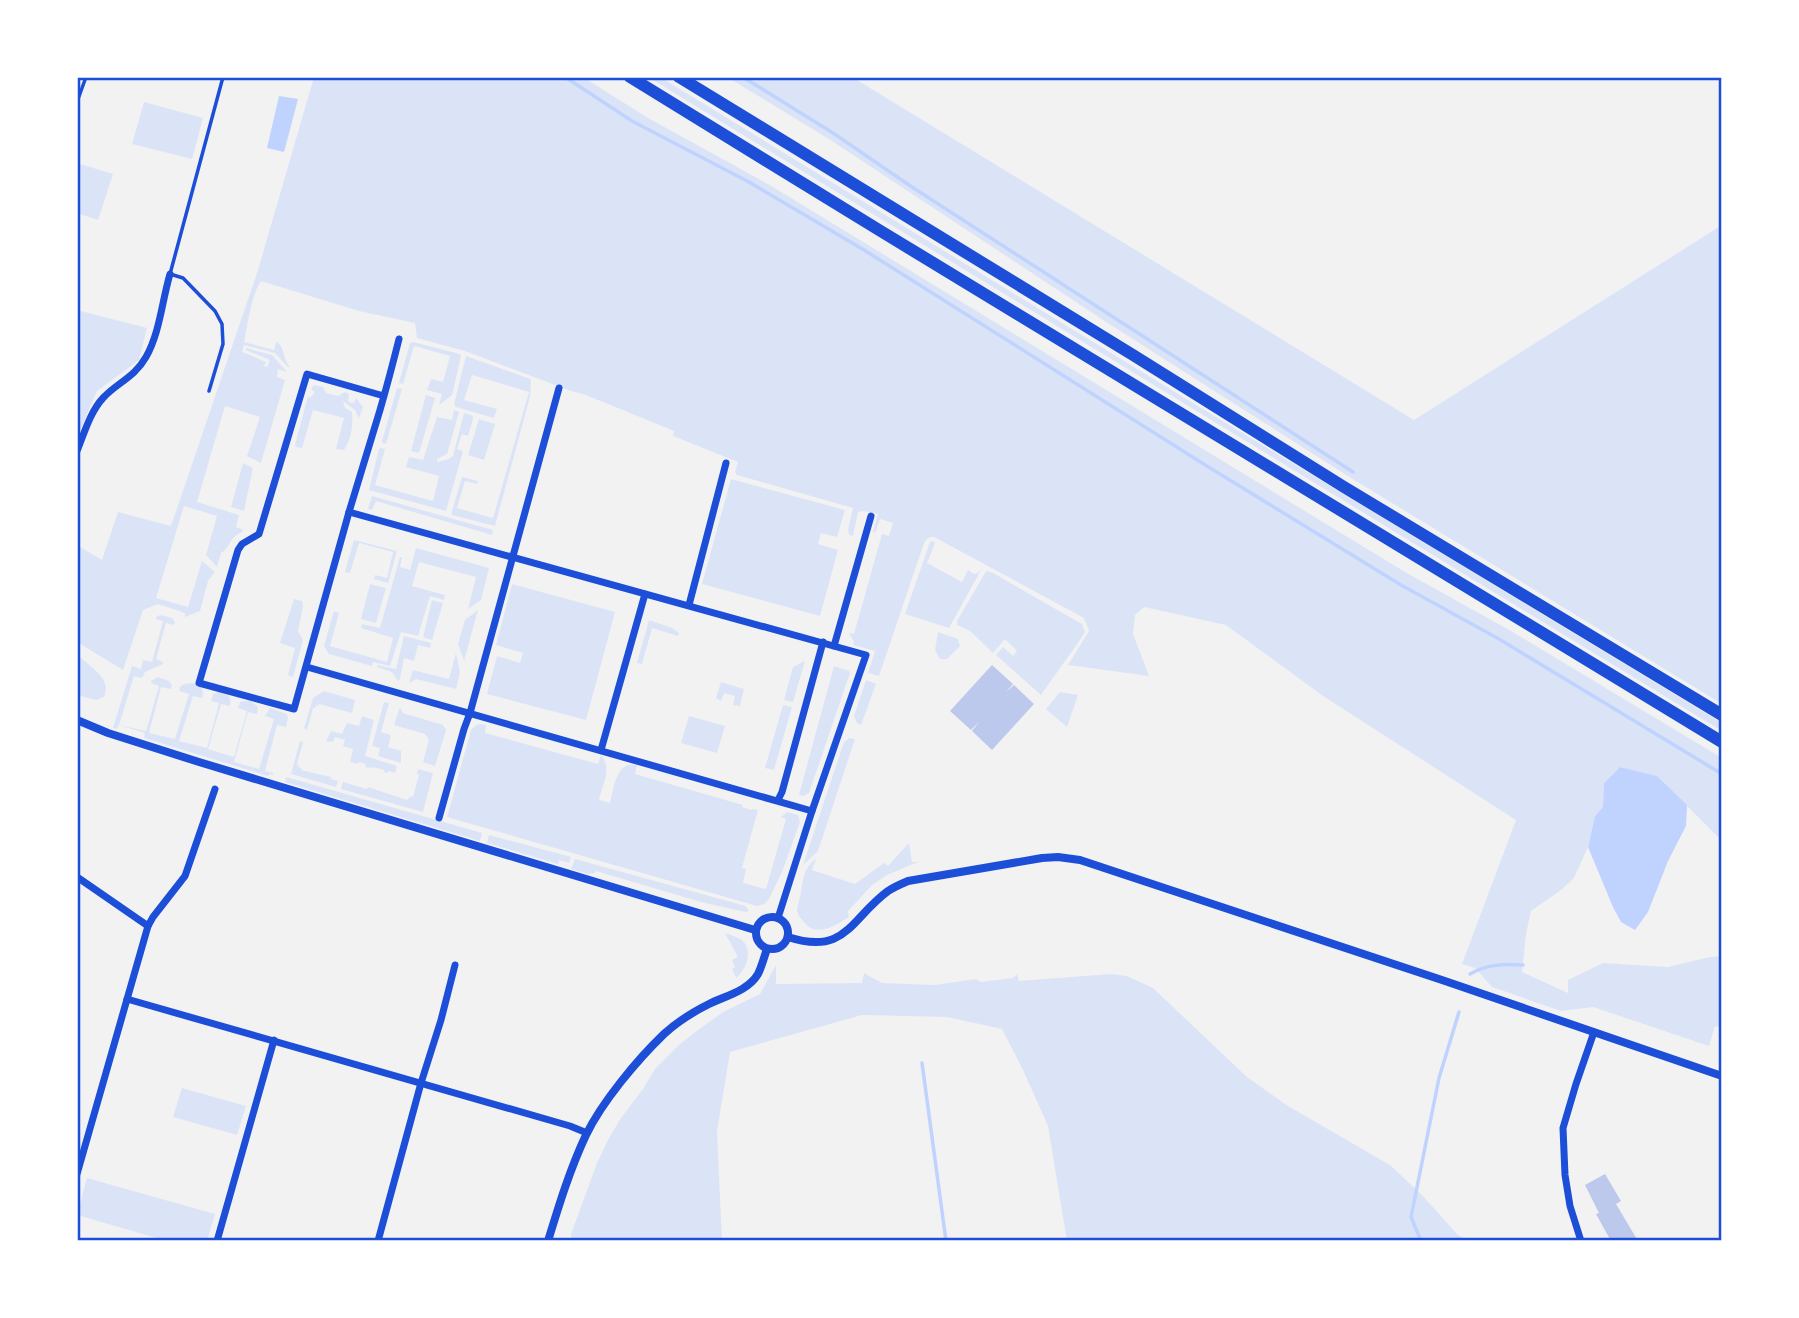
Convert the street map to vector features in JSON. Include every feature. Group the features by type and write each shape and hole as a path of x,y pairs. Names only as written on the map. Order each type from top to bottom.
{"highway":[{"path":"631,77 1722,742"},
{"path":"679,77 1344,487 1722,715"}],"street":[{"path":"77,451 100,401 135,373 147,355 156,333 170,274"},
{"path":"384,396 307,374 259,534 242,544 238,550 199,683 294,709 384,396 399,339"},
{"path":"439,818 559,388"},
{"path":"689,605 726,463"},
{"path":"349,512 866,655 778,918"},
{"path":"834,646 871,516"},
{"path":"601,750 645,594"},
{"path":"778,800 823,642"},
{"path":"307,667 812,811"},
{"path":"77,720 108,733 199,762 755,930"},
{"path":"77,1174 148,926 190,866 215,789"},
{"path":"788,937 806,942 823,942 841,936 877,900 908,881 1026,860 1058,857 1080,860 1722,1076"},
{"path":"77,877 148,926"},
{"path":"764,918 778,918 786,926 788,937 780,947 767,948 758,942 755,930 764,918"},
{"path":"548,1241 564,1190 587,1133 612,1094 637,1063 682,1020 751,982 757,975 767,948"},
{"path":"378,1241 455,965"},
{"path":"127,999 587,1133"},
{"path":"1581,1241 1570,1206 1565,1175 1563,1128 1594,1032"},
{"path":"217,1241 274,1040"}],"lane":[{"path":"77,102 86,77"},
{"path":"209,391 223,344 222,324 215,311 183,278 170,274 223,77"}],"shaded area":[{"path":"314,77 583,77 648,118 768,184 1405,572 1511,631 1722,758 1722,841 1657,776 1620,767 1604,783 1603,807 1595,816 1588,847 1574,878 1531,911 1522,972 1568,993 1568,980 1603,963 1668,967 1722,956 1722,1028 1715,1026 1709,1046 1593,1007 1561,1011 1492,987 1475,968 1462,964 1516,820 1323,696 1226,625 1144,607 1135,615 1133,634 1149,676 1068,665 1089,631 1084,618 931,537 923,546 879,676 868,673 875,651 853,645 850,633 854,634 882,534 889,536 893,523 880,519 875,533 873,532 878,514 858,512 853,536 849,535 853,508 737,475 735,472 738,462 673,436 674,431 586,395 465,351 417,338 415,323 359,311 261,281 252,302 244,342 274,350 276,342 281,346 290,367 275,353 244,345 242,352 266,362 264,366 267,367 270,360 246,348 272,355 287,372 278,369 277,377 285,380 261,463 247,456 260,417 225,406 197,502 239,515 236,527 243,530 242,532 234,537 221,553 217,567 206,555 217,516 184,506 156,598 188,607 202,561 215,572 208,581 200,611 185,617 182,612 158,604 143,610 123,670 77,642 77,545 102,560 118,512 171,526 258,270"},
{"path":"648,77 660,77 1722,723 1722,731"},
{"path":"727,77 852,77 1414,420 1722,225 1722,704 1351,478 1106,322 832,141"},
{"path":"144,102 203,118 192,159 132,144"},
{"path":"77,163 113,174 98,220 77,213"},
{"path":"77,310 147,328 139,360 97,391 77,437"},
{"path":"410,343 461,356 452,395 439,405 442,394 427,390 431,379 443,382 450,356 414,346 403,384 399,383"},
{"path":"466,356 531,381 530,397 495,526 452,515 452,511 462,477 478,481 477,484 465,481 457,508 493,518 529,392 472,375 464,400 497,409 494,418 456,407 454,404"},
{"path":"314,385 323,387 326,393 338,396 345,392 349,394 348,402 354,403 356,398 363,407 359,418 355,410 343,401 345,408 352,412 352,427 344,450 336,449 344,418 313,410 302,448 295,445 308,396 310,398 315,392 311,389"},
{"path":"397,388 402,389 386,444 382,441"},
{"path":"426,395 435,398 419,453 411,451"},
{"path":"454,410 459,412 447,454 437,459 437,462 453,456 464,413 473,416 473,419 468,436 462,434 457,449 463,451 446,511 369,490 381,448 385,449 375,485 433,501 439,476 406,467 409,457 423,460 437,417 452,420"},
{"path":"479,419 495,424 484,460 468,455"},
{"path":"243,463 253,468 244,511 231,507"},
{"path":"731,479 845,510 837,537 821,533 818,544 838,550 820,616 702,584"},
{"path":"372,496 493,530 492,535 376,501 372,510 368,509"},
{"path":"354,540 397,551 388,583 374,579 375,575 387,578 393,552 359,543 350,573 345,572"},
{"path":"932,541 935,543 927,563 962,582 968,570 974,574 982,568 949,628 905,614"},
{"path":"416,548 489,568 481,600 468,609 476,577 419,562 412,586 445,595 444,600 430,596 418,636 401,632 390,666 373,662 372,666 329,654 324,646 334,611 339,613 330,646 387,662 393,638 361,628 362,624 380,628 400,557 400,567 410,570"},
{"path":"987,571 1082,624 1085,632 1041,695 996,655 1003,647 1013,656 1017,651 1005,639 993,653 970,631 957,625"},
{"path":"370,584 386,588 376,623 361,619"},
{"path":"512,584 615,612 586,720 487,694 497,656 520,663 523,653 496,645"},
{"path":"294,599 302,601 298,631 303,640 293,677 288,675 295,648 280,643"},
{"path":"432,600 443,603 432,640 423,637"},
{"path":"478,610 464,661 458,644 465,620"},
{"path":"160,615 172,618 174,625 166,623 156,659 163,664 145,672 142,678 134,676 117,729 113,728 132,666 141,669 143,660 152,662 163,621 156,617"},
{"path":"649,620 679,633 678,636 652,628 642,664 637,663"},
{"path":"938,632 958,639 960,646 947,659 940,659 935,650"},
{"path":"404,636 431,643 430,648 418,645 414,661 404,658 398,681 392,672 377,665 396,669"},
{"path":"456,653 460,672 456,689 416,679 409,683 413,670 449,679"},
{"path":"77,654 103,678 106,690 104,697 96,700 77,695"},
{"path":"805,661 793,702 784,700 793,667"},
{"path":"834,666 850,673 809,793 799,795"},
{"path":"158,677 172,685 171,689 161,687 149,733 175,739 189,694 179,691 180,687 198,684 203,692 202,698 193,696 179,741 207,748 219,703 211,701 213,694 224,693 229,697 230,706 221,704 208,749 234,757 247,711 238,708 240,702 251,701 258,707 257,714 248,712 234,762 259,769 274,719 265,716 270,708 287,714 288,719 286,727 277,725 265,771 273,775 268,776 144,738 145,733 119,725 146,731 159,686 151,681"},
{"path":"866,680 876,684 861,725 854,716"},
{"path":"721,682 744,689 740,706 733,705 735,696 724,693 721,701 716,698"},
{"path":"324,691 355,700 352,713 316,705 307,730 304,728 313,698"},
{"path":"1060,692 1078,695 1067,727 1046,709"},
{"path":"384,702 389,703 381,732 391,735 388,747 401,751 401,763 378,756 380,748 372,746"},
{"path":"783,705 792,707 774,770 765,768"},
{"path":"400,707 403,713 443,725 446,730 435,766 423,762 429,740 425,734 394,725"},
{"path":"362,716 374,720 365,756 397,766 395,773 365,767 366,764 359,762 350,762 353,749 343,746 345,740 335,737 333,742 326,741 331,731 342,734 347,723 359,726"},
{"path":"689,716 725,726 717,753 681,743"},
{"path":"481,724 486,725 485,733 598,764 601,755 606,766 606,777 599,800 610,803 620,771 624,767 637,765 635,774 758,810 742,868 746,869 743,883 766,889 786,819 781,817 787,812 798,815 800,822 769,899 757,906 447,817 471,730"},
{"path":"849,738 855,739 818,851 803,865 844,742"},
{"path":"300,741 303,742 298,767 331,777 338,781 336,787 291,774"},
{"path":"418,769 433,773 423,812 341,789 343,782 407,800 413,797"},
{"path":"286,777 482,833 480,841 285,782"},
{"path":"489,835 571,857 569,863 559,860 558,864 487,843"},
{"path":"909,843 912,862 918,862 887,875 872,885 848,911 849,917 833,926 815,930 798,913 806,870 816,858 812,870 855,884 884,863 888,866"},
{"path":"575,859 746,906 749,911 701,902 596,871 588,874 571,869"},
{"path":"725,933 742,940 748,949 743,970 736,978 732,960 738,957"},
{"path":"776,965 776,984 862,983 864,973 882,983 935,985 976,979 981,982 1013,978 1017,974 1019,981 1111,974 1127,976 1153,988 1247,1077 1288,1106 1390,1165 1467,1241 1067,1241 1048,1126 1002,1029 947,1017 862,1015 730,1052 717,1131 722,1241 572,1241 571,1234 609,1138 655,1069 680,1044 723,1012 760,994"},
{"path":"182,1088 246,1106 237,1135 173,1117"},
{"path":"87,1178 215,1214 207,1241 167,1241 77,1215"}],"water":[{"path":"279,96 298,99 284,152 267,148"},
{"path":"1620,767 1657,776 1687,805 1686,826 1668,861 1648,912 1635,930 1621,922 1588,847 1595,816 1603,807 1604,783"}],"building":[{"path":"992,665 1013,684 1006,692 1014,685 1034,704 992,750 972,731 979,722 971,730 950,711"},
{"path":"1605,1174 1621,1201 1616,1204 1638,1241 1611,1241 1596,1214 1599,1213 1585,1185"}],"waterway":[{"path":"565,77 632,121 749,182 864,250 1401,585 1499,639 1722,774"},
{"path":"743,77 1353,472"},
{"path":"1470,974 1496,965 1523,965"},
{"path":"1421,1241 1411,1217 1439,1078 1459,1012"},
{"path":"922,1063 946,1241"}]}
